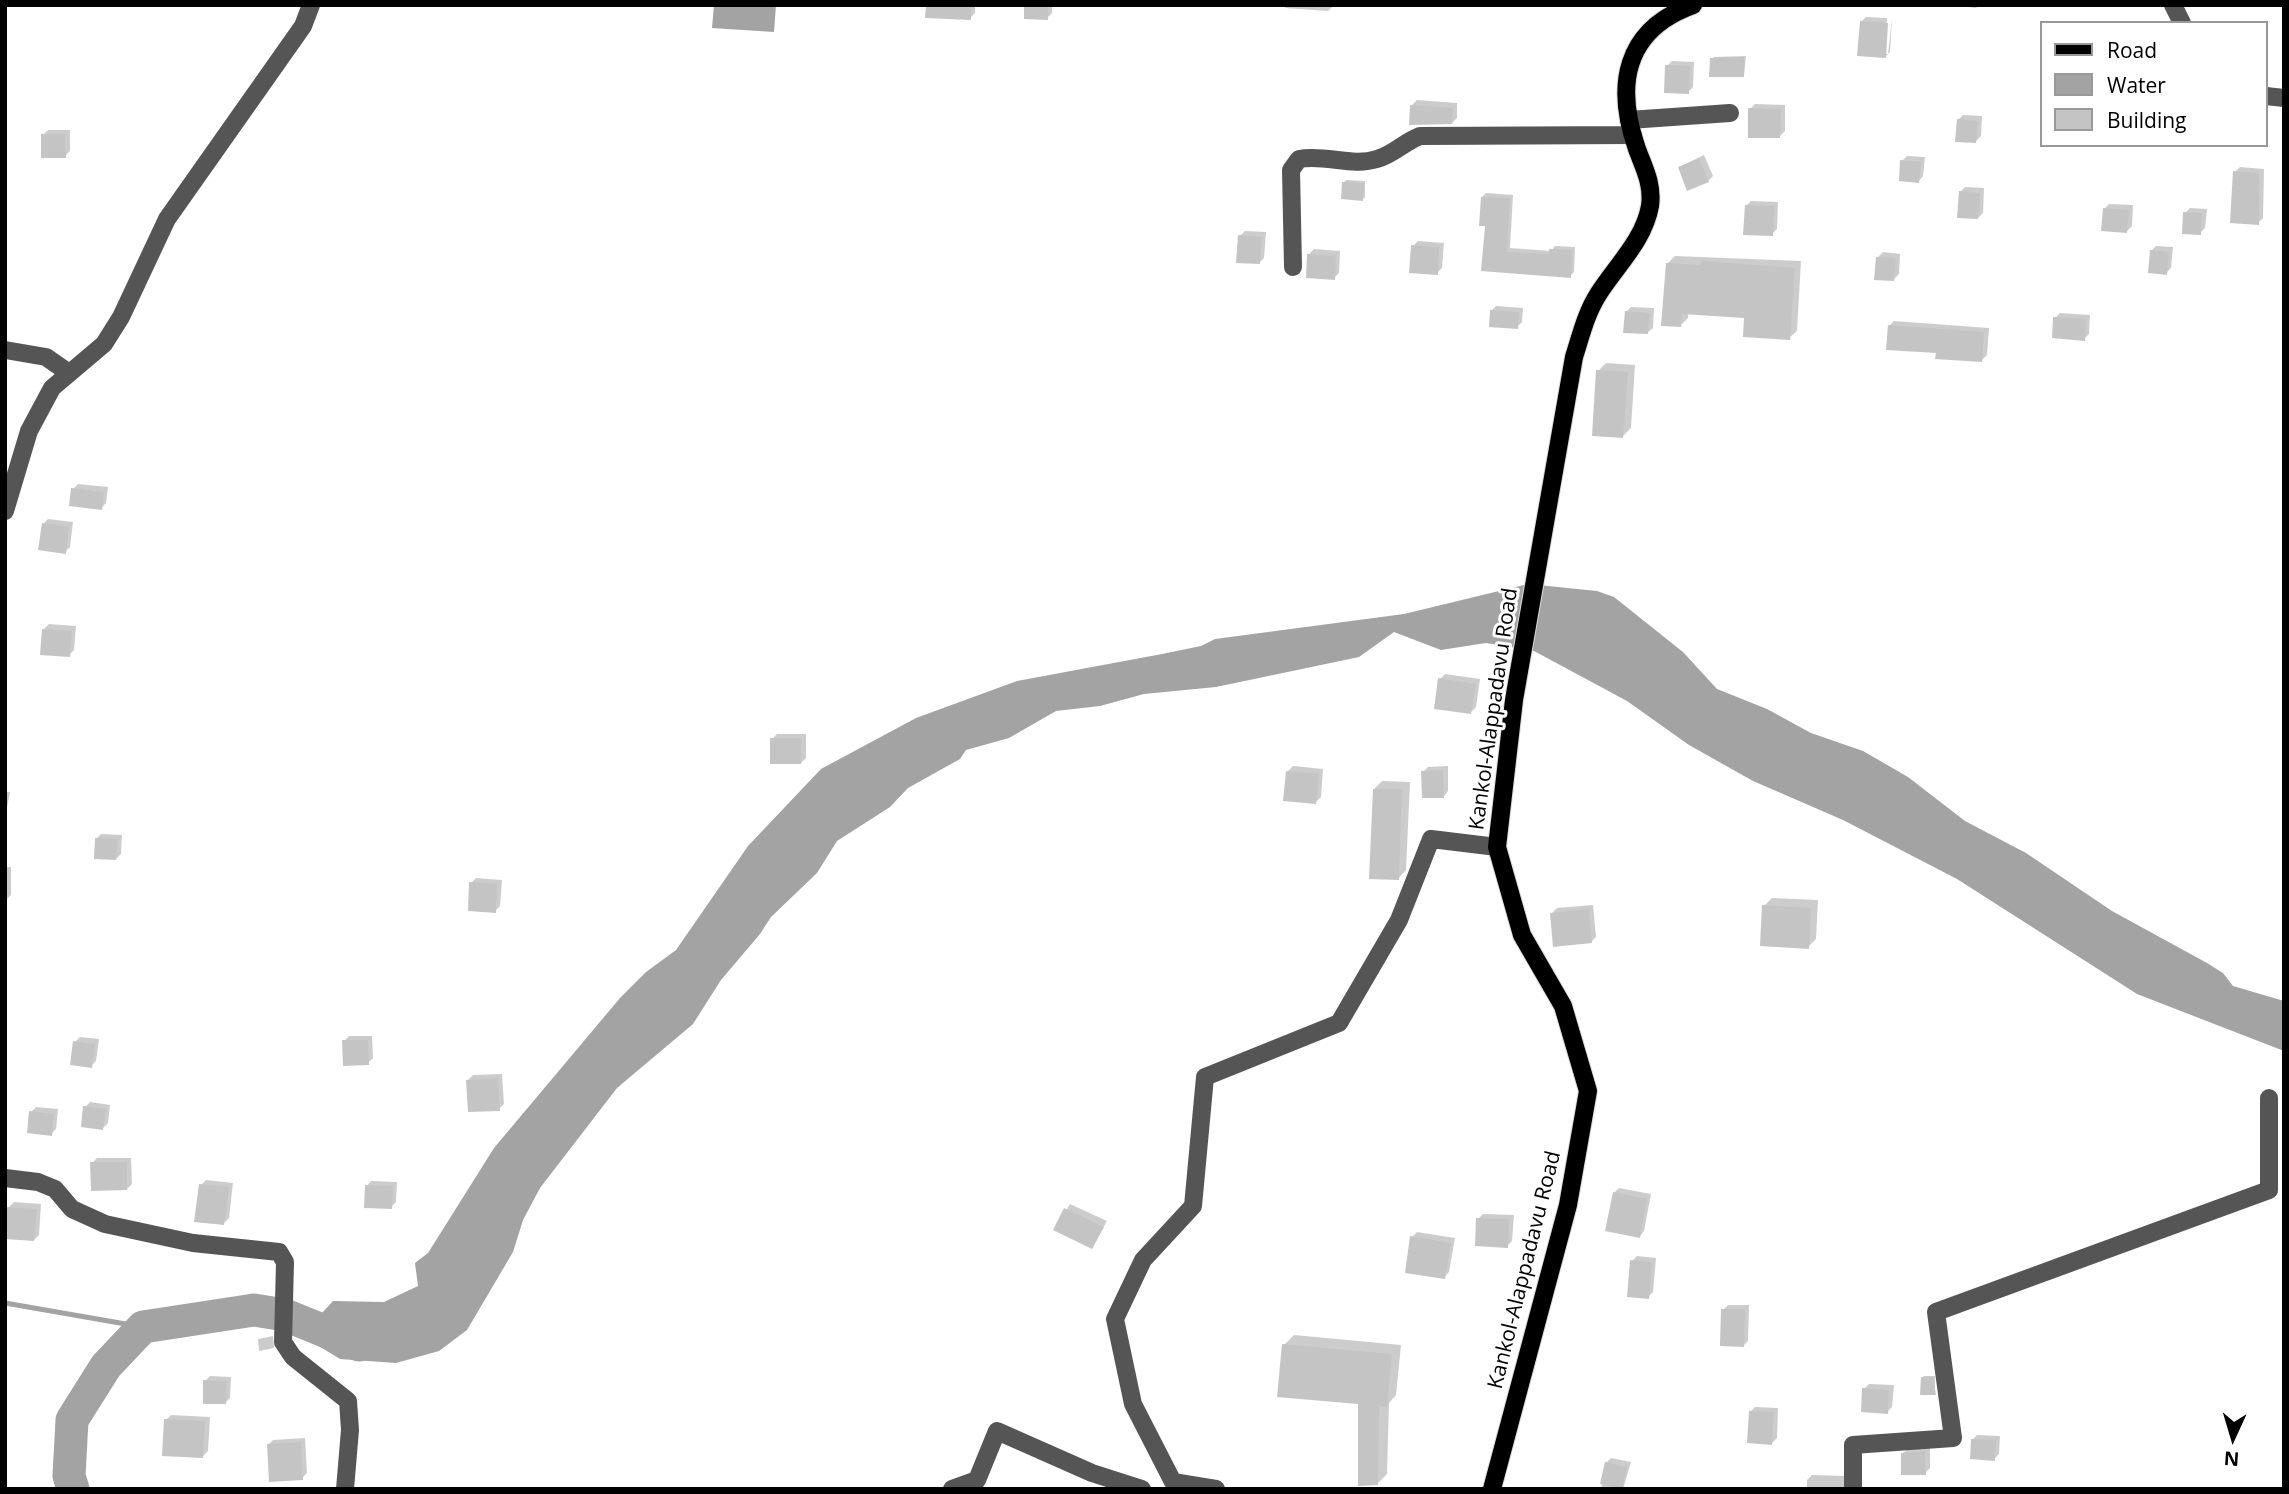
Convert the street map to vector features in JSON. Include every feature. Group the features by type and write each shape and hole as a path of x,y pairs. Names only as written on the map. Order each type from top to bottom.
{"main road":[{"name":"Kankol-Alappadavu Road","path":"1492,1489 1568,1205 1588,1090 1563,1006 1522,935 1497,847 1514,700 1574,357 1585,321 1598,295 1630,251 1650,205 1650,180 1631,127 1626,93 1628,65 1637,47 1677,11 1693,5"}],"street":[{"path":"5,511 29,431 52,388 104,344 121,317 167,219 303,26 311,5"},
{"path":"2173,5 2181,21"},
{"path":"1293,267 1291,170 1299,159 1314,156 1374,160 1389,154 1402,142 1420,136 1631,127 1730,113"},
{"path":"5,350 46,357 69,373"},
{"path":"1174,1482 1133,1404 1115,1319 1143,1261 1193,1206 1205,1077 1339,1023 1399,920 1431,839 1497,847"},
{"path":"1853,1489 1853,1445 1953,1438 1936,1312 2269,1190 2269,1098"},
{"path":"5,1178 38,1182 55,1189 72,1209 105,1224 193,1243 279,1252 285,1262 283,1342 293,1357 348,1401 350,1430 345,1489"},
{"path":"952,1489 977,1480 997,1431 1092,1473 1142,1489"},
{"path":"1153,1489 1174,1482 1216,1489"}],"water":[{"path":"714,5 776,5 774,32 712,28"},
{"path":"1528,584 1597,591 1614,597 1683,652 1717,689 1767,709 1811,733 1863,751 1908,777 1965,821 2026,853 2112,911 2223,973 2233,986 2284,1001 2284,1051 2137,994 1957,879 1843,820 1753,781 1689,745 1627,701 1534,651 1486,643 1441,650 1394,632 1359,657 1216,687 1144,694 1100,706 1056,711 1009,738 966,750 960,759 908,788 890,807 837,841 817,873 771,917 721,980 693,1024 617,1088 540,1188 523,1220 513,1252 467,1330 439,1351 396,1363 340,1359 317,1345 313,1337 322,1313 333,1301 384,1302 418,1286 415,1263 428,1253 494,1148 620,998 646,972 676,950 748,846 821,769 916,718 1017,681 1201,646 1215,639 1404,614"}],"building":[{"path":"926,5 971,5 971,20 925,18"},
{"path":"1024,5 1048,5 1048,20 1024,19"},
{"path":"1860,21 1888,23 1886,58 1857,56"},
{"path":"1744,57 1744,77 1709,77 1710,58"},
{"path":"1665,65 1690,66 1689,94 1664,93"},
{"path":"1410,105 1453,108 1452,124 1409,125"},
{"path":"1748,108 1781,109 1780,138 1748,138"},
{"path":"1957,119 1978,121 1976,143 1955,142"},
{"path":"41,134 65,134 66,158 41,158"},
{"path":"1699,158 1709,182 1687,191 1678,167"},
{"path":"1900,160 1921,162 1919,183 1899,181"},
{"path":"2233,171 2259,173 2259,225 2230,223"},
{"path":"1342,182 1364,183 1363,201 1341,199"},
{"path":"1959,191 1980,193 1978,219 1957,218"},
{"path":"1481,197 1510,198 1507,252 1549,254 1549,249 1572,250 1571,278 1481,271 1485,226 1479,226"},
{"path":"1745,205 1774,206 1773,236 1743,235"},
{"path":"2103,208 2129,210 2127,233 2101,231"},
{"path":"2183,212 2202,213 2201,235 2182,234"},
{"path":"1238,235 1262,237 1260,264 1236,263"},
{"path":"1411,245 1439,247 1438,275 1409,273"},
{"path":"2150,250 2169,252 2167,275 2148,273"},
{"path":"1307,254 1336,256 1335,280 1306,278"},
{"path":"1876,257 1896,258 1894,281 1874,280"},
{"path":"1701,261 1795,268 1790,340 1743,337 1744,318 1682,314 1681,327 1661,326 1666,263 1701,265"},
{"path":"1490,310 1519,312 1518,329 1489,327"},
{"path":"1625,311 1650,313 1648,334 1623,333"},
{"path":"2053,317 2086,319 2085,341 2052,338"},
{"path":"1888,325 1984,332 1982,362 1935,359 1936,353 1886,350"},
{"path":"1596,370 1628,372 1623,438 1592,436"},
{"path":"71,488 104,492 102,510 69,506"},
{"path":"42,523 69,526 66,554 38,550"},
{"path":"42,629 72,631 70,657 40,655"},
{"path":"1438,678 1476,684 1471,714 1434,709"},
{"path":"770,738 801,738 801,764 770,764"},
{"path":"1443,770 1444,798 1422,798 1421,771"},
{"path":"1286,771 1319,774 1316,804 1283,801"},
{"path":"1373,789 1402,789 1399,880 1369,879"},
{"path":"95,838 118,839 116,860 94,859"},
{"path":"469,882 497,884 496,913 468,911"},
{"path":"1762,905 1811,908 1809,949 1760,946"},
{"path":"1589,909 1592,943 1553,947 1550,913"},
{"path":"342,1040 368,1040 369,1065 343,1066"},
{"path":"73,1041 95,1044 92,1068 70,1065"},
{"path":"498,1078 500,1111 468,1112 466,1080"},
{"path":"83,1106 106,1109 103,1130 81,1127"},
{"path":"29,1111 54,1114 52,1136 27,1133"},
{"path":"90,1162 127,1162 127,1190 91,1191"},
{"path":"199,1184 229,1187 224,1225 194,1222"},
{"path":"365,1185 393,1186 392,1209 364,1208"},
{"path":"1613,1192 1647,1199 1640,1238 1605,1231"},
{"path":"7,1207 37,1209 34,1241 5,1239"},
{"path":"1064,1208 1104,1227 1092,1249 1053,1230"},
{"path":"1476,1218 1509,1219 1508,1248 1475,1246"},
{"path":"1410,1236 1451,1243 1445,1279 1405,1273"},
{"path":"1630,1260 1652,1262 1649,1299 1627,1297"},
{"path":"1721,1309 1745,1309 1744,1347 1720,1346"},
{"path":"1282,1344 1392,1354 1387,1407 1379,1406 1378,1485 1358,1486 1358,1404 1277,1397"},
{"path":"1921,1377 1933,1377 1936,1395 1920,1395"},
{"path":"203,1380 227,1381 226,1404 203,1404"},
{"path":"1862,1388 1889,1390 1888,1414 1861,1412"},
{"path":"1749,1411 1774,1412 1772,1445 1747,1443"},
{"path":"164,1419 205,1421 203,1458 162,1456"},
{"path":"1971,1439 1996,1440 1995,1461 1970,1459"},
{"path":"301,1442 303,1480 269,1482 267,1444"},
{"path":"1925,1451 1926,1475 1901,1475 1901,1453"},
{"path":"1605,1462 1627,1467 1622,1489 1600,1484"}],"waterway":[{"path":"5,1303 143,1327"},
{"path":"73,1489 69,1476 72,1420 106,1366 143,1327 254,1310 285,1315 359,1345"}]}
